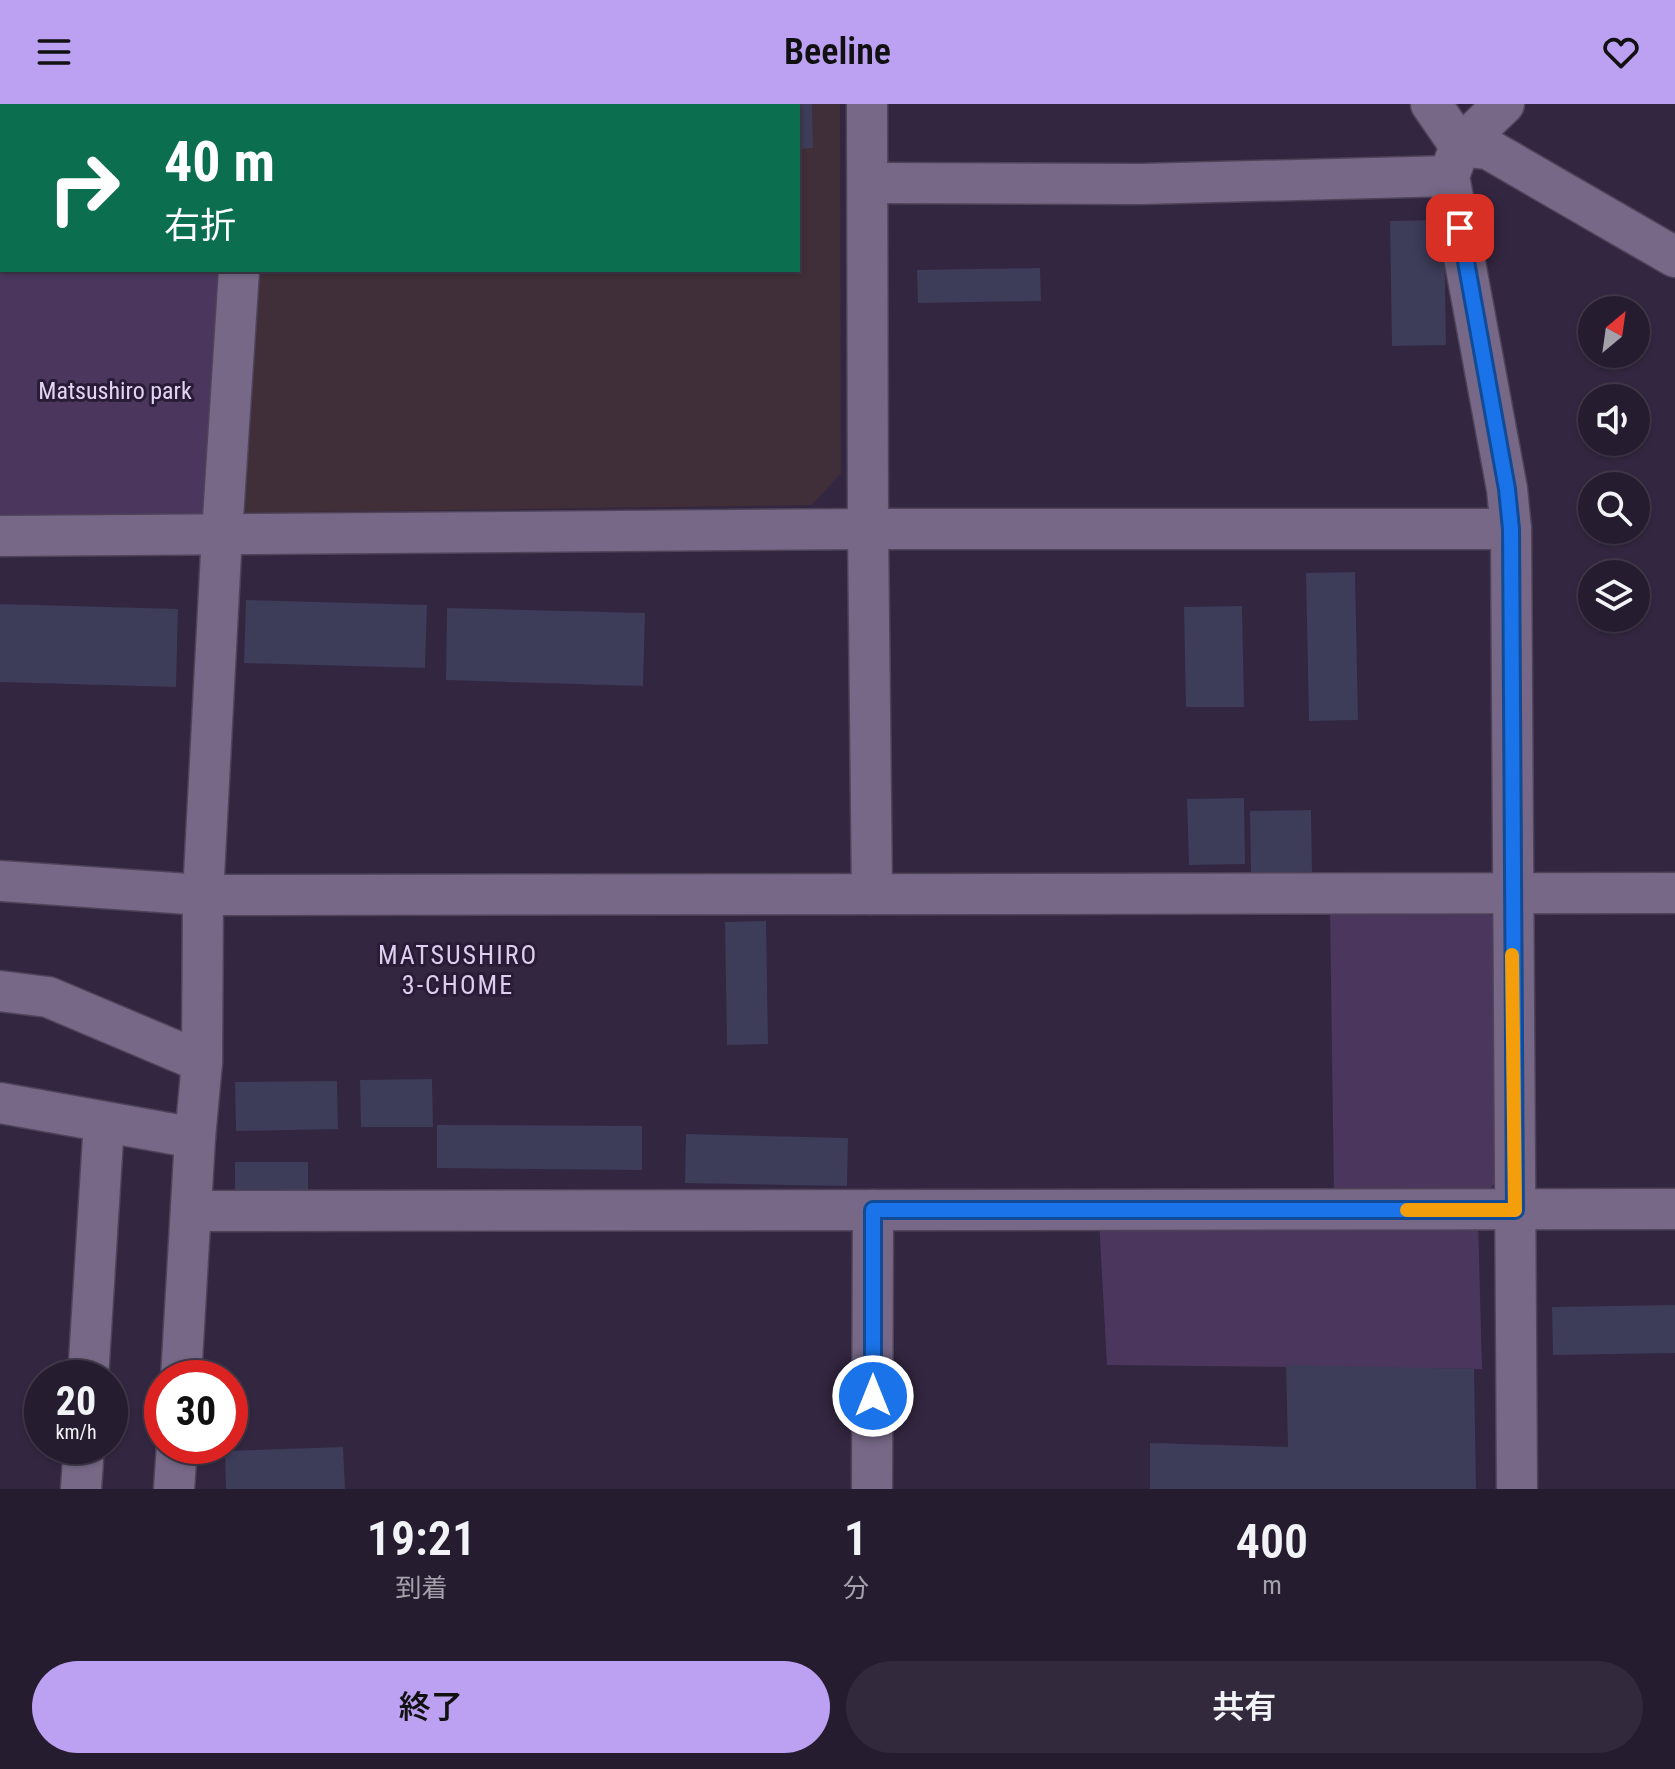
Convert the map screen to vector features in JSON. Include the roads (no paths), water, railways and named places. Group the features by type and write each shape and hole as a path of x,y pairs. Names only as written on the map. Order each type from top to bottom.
{"street":[{"path":"867,104 872,894"},
{"path":"1431,104 1455,161 1511,529 1517,1489"},
{"path":"1455,161 1504,104"},
{"path":"869,183 1141,184 1455,161 1488,149 1675,257"},
{"path":"182,1360 202,1062 203,895 239,272"},
{"path":"0,536 868,529 1511,529"},
{"path":"0,881 203,895 1675,893"},
{"path":"0,991 48,997 202,1062"},
{"path":"0,1103 195,1138"},
{"path":"89,1360 104,1122"},
{"path":"191,1211 1675,1209"},
{"path":"872,1489 873,1210"},
{"path":"81,1489 83,1464"},
{"path":"174,1489 176,1464"}],"district":[{"name":"MATSUSHIRO 3-CHOME","path":"458,970"}],"park label":[{"name":"Matsushiro park","path":"115,391"}]}
